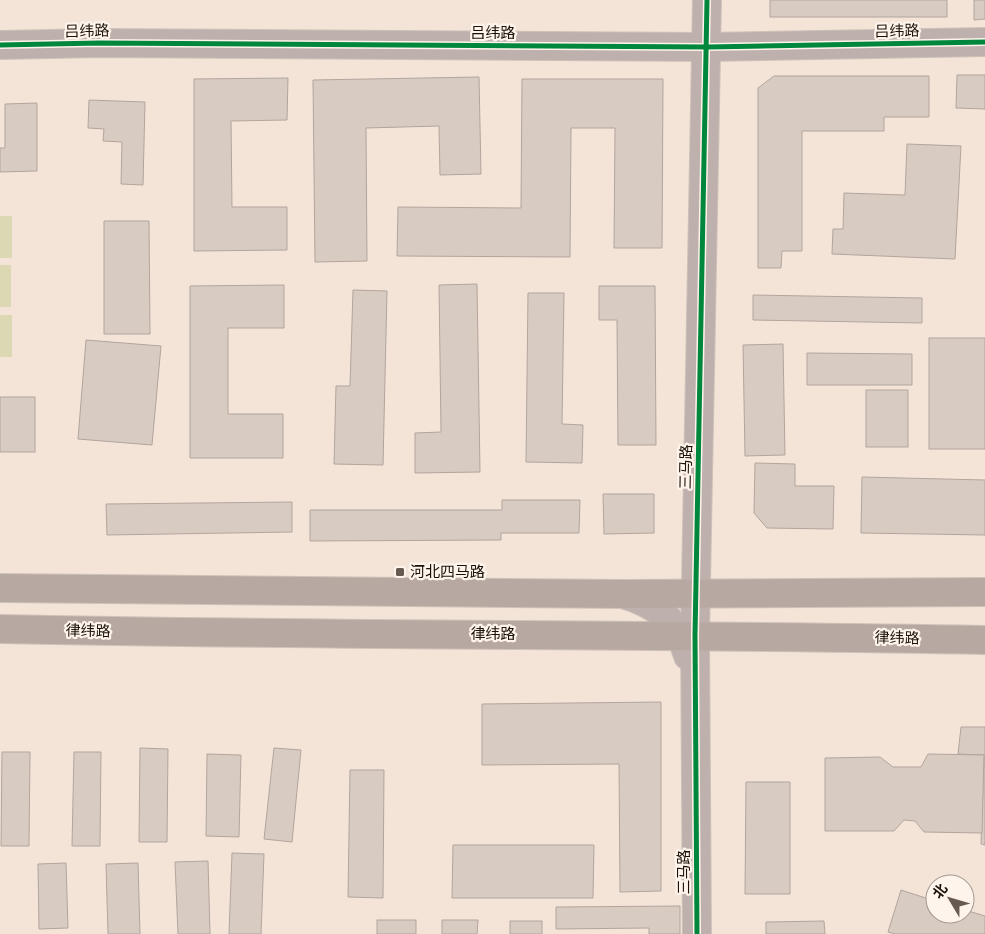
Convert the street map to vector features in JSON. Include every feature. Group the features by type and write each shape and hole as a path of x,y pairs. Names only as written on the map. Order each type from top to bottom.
{"main road":[{"path":"0,588 623,594 985,592"},
{"name":"律纬路","path":"0,630 166,633 688,635 985,640"}],"street":[{"name":"三马路","path":"697,934 696,696 689,659 688,635 696,593 708,47 707,0"},
{"name":"吕纬路","path":"0,45 109,43 708,47 985,42"},
{"path":"623,594 646,601 665,613 688,635"}],"shaded area":[{"path":"0,216 12,216 12,258 0,258"},
{"path":"0,265 11,265 11,307 0,307"},
{"path":"0,315 12,315 12,357 0,357"}],"building":[{"path":"770,0 947,0 947,17 770,17"},
{"path":"974,0 985,0 985,19 974,20"},
{"path":"957,75 985,75 985,109 956,108"},
{"path":"774,76 929,76 929,117 884,117 884,131 802,131 802,251 782,251 781,268 758,268 758,88"},
{"path":"479,77 481,174 440,175 439,126 366,128 367,261 315,262 313,80"},
{"path":"288,78 287,120 231,121 232,207 287,207 287,250 194,251 194,79"},
{"path":"522,79 663,79 662,248 614,248 615,128 571,128 570,257 397,256 398,207 521,208"},
{"path":"89,100 145,102 143,185 121,184 122,142 103,141 104,129 88,128"},
{"path":"37,103 37,171 0,172 0,148 5,148 5,104"},
{"path":"907,144 961,146 955,259 832,254 833,229 843,229 844,193 905,195"},
{"path":"104,221 149,221 150,334 104,334"},
{"path":"477,284 480,472 415,473 415,433 441,432 439,285"},
{"path":"284,285 284,328 228,328 228,414 283,414 283,458 190,458 190,286"},
{"path":"599,286 655,286 656,445 618,445 617,320 599,320"},
{"path":"353,290 387,291 383,465 334,464 336,386 350,386"},
{"path":"528,293 564,293 562,424 583,425 582,463 526,462"},
{"path":"753,295 922,298 922,323 753,320"},
{"path":"929,338 985,338 985,449 929,449"},
{"path":"86,340 161,346 152,445 78,439"},
{"path":"783,344 785,455 745,456 743,345"},
{"path":"807,353 912,354 912,385 807,385"},
{"path":"866,390 908,390 908,447 866,447"},
{"path":"0,397 35,397 35,452 0,452"},
{"path":"755,463 795,464 795,486 834,486 833,529 767,528 754,513"},
{"path":"862,477 985,480 985,535 861,533"},
{"path":"603,494 654,494 654,533 604,534"},
{"path":"502,500 580,500 579,533 501,533 501,540 310,541 310,510 502,510"},
{"path":"292,502 292,532 107,535 106,504"},
{"path":"661,702 661,891 620,892 619,764 482,765 482,704"},
{"path":"961,727 985,727 985,845 981,844 984,755 958,754"},
{"path":"140,748 168,749 167,842 139,842"},
{"path":"274,748 301,750 292,842 264,839"},
{"path":"2,752 30,752 29,846 1,846"},
{"path":"74,752 101,752 100,846 72,846"},
{"path":"207,754 241,755 239,837 206,836"},
{"path":"928,754 984,755 982,833 924,832 915,821 904,820 894,831 825,831 825,758 880,757 893,767 921,767"},
{"path":"350,770 384,770 383,898 348,897"},
{"path":"746,782 790,782 790,894 745,894"},
{"path":"453,845 594,845 593,898 452,898"},
{"path":"232,853 264,854 261,934 229,934"},
{"path":"208,861 210,934 178,934 175,862"},
{"path":"66,863 68,928 39,929 38,864"},
{"path":"138,863 140,934 108,934 106,864"},
{"path":"901,890 925,898 925,924 975,924 975,913 985,916 985,934 895,934 888,932"},
{"path":"680,906 680,934 649,934 649,928 556,929 556,907"},
{"path":"377,920 416,920 416,934 377,934"},
{"path":"442,920 478,920 477,934 442,934"},
{"path":"510,921 542,921 542,934 510,934"},
{"path":"824,921 825,934 766,934 766,922"}],"cycle path":[{"path":"697,934 695,635 707,0"},
{"path":"0,45 99,43 708,47 985,42"}],"place":[{"name":"河北四马路","path":"400,572"}]}
